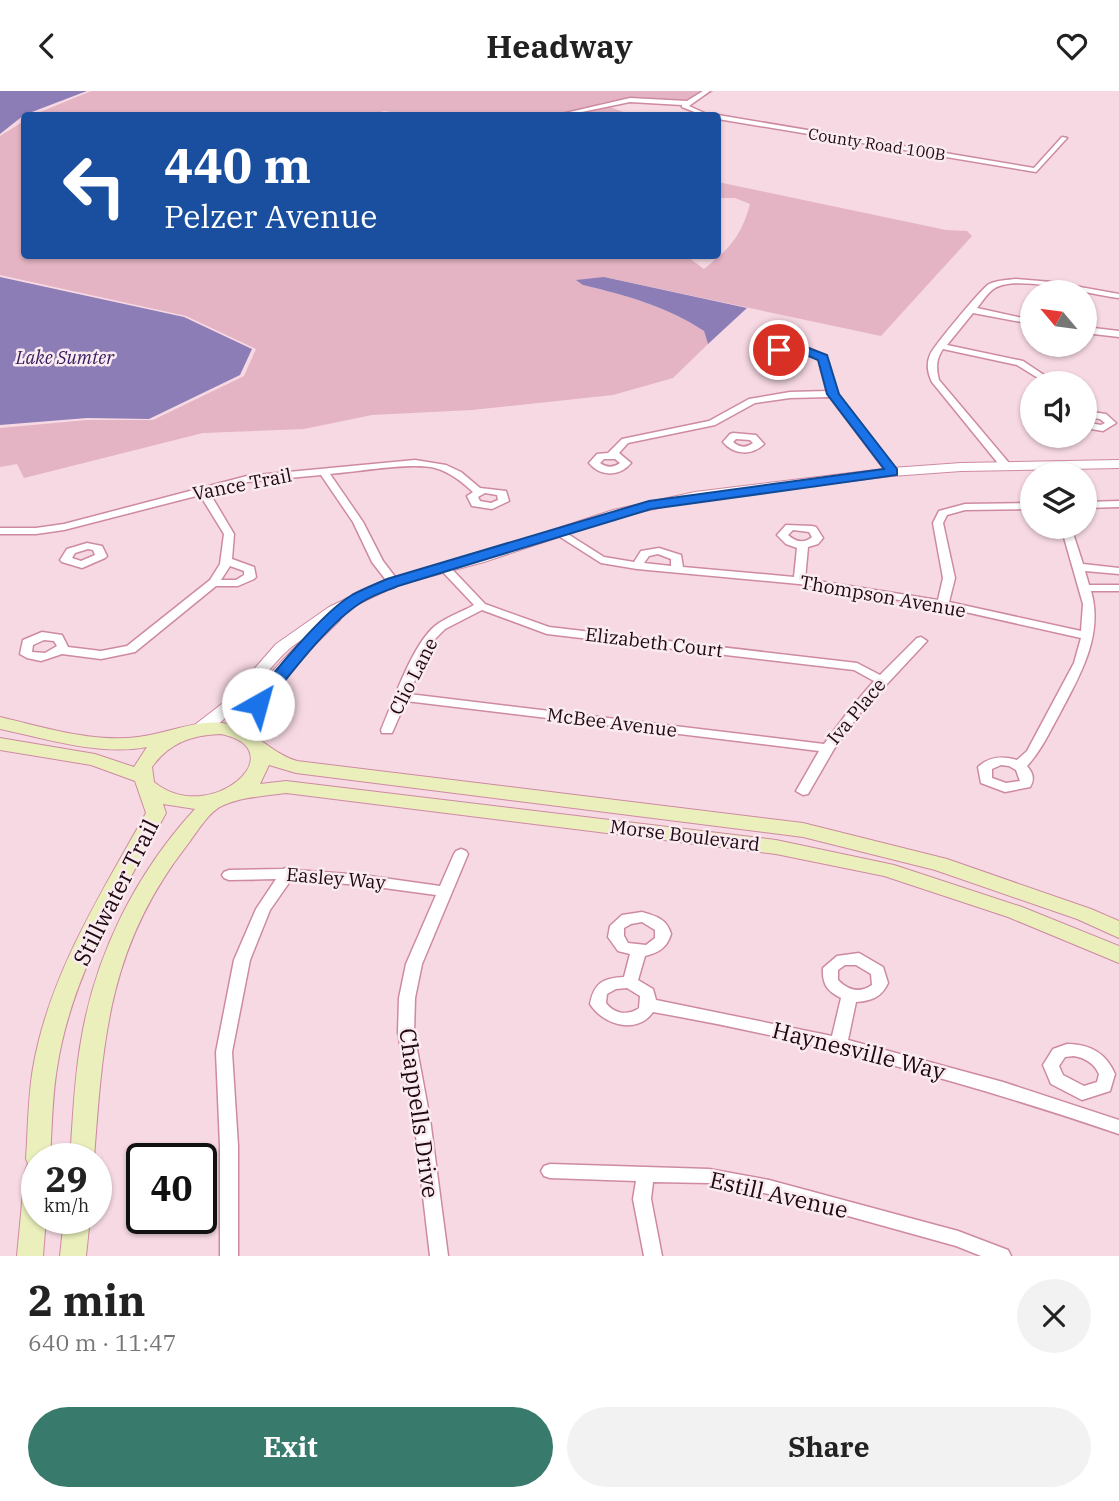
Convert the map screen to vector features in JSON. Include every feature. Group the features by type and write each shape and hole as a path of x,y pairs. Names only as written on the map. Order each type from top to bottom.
{"main road":[{"path":"0,723 44,733 124,744 150,742 216,729 254,743 262,760 259,772 236,793 214,801 176,803 146,784 94,760 0,744"},
{"path":"146,784 148,757 156,747 190,732"},
{"name":"Morse Boulevard","path":"254,743 276,761 305,768 803,830 940,864 1084,914 1119,930"},
{"name":"Stillwater Trail","path":"39,1143 45,1068 60,1007 88,936 156,813 146,784"},
{"name":"Morse Boulevard","path":"236,793 286,787 776,847 887,870 1015,912 1119,955"},
{"name":"Stillwater Trail","path":"83,1143 94,1026 116,948 165,855 214,801"},
{"path":"30,1256 32,1234"},
{"path":"73,1256 75,1234"}],"street":[{"path":"574,112 630,100 687,103 707,91"},
{"path":"687,103 684,106 686,109 696,112"},
{"name":"County Road 100B","path":"721,118 1036,170 1065,138"},
{"path":"1005,465 934,380 932,362 940,346 990,287 999,282 1026,281 1119,296"},
{"path":"972,310 1020,320"},
{"path":"1097,332 1117,334 1119,345"},
{"path":"940,346 1020,363 1037,371"},
{"path":"798,347 823,358 833,394 892,472"},
{"path":"612,455 625,441 712,423 752,401 790,395 833,394"},
{"path":"1097,415 1103,416 1111,423 1103,428 1097,427"},
{"path":"712,423 733,436"},
{"name":"Vance Trail","path":"0,531 36,531 69,526 261,477 323,471 438,464 452,469 479,492"},
{"path":"190,732 233,703 281,647 334,610 393,582 649,505 695,496 892,472 1005,465 1119,464"},
{"path":"323,471 358,522 393,582"},
{"path":"61,650 101,655 131,649 213,583 227,561 229,534 202,490"},
{"path":"1097,505 1119,504"},
{"path":"943,604 949,578 938,523 943,513 965,507 1020,506"},
{"path":"69,526 80,547"},
{"name":"Thompson Avenue","path":"559,533 601,560 637,566 799,581 943,604 1087,636"},
{"path":"1019,766 1032,753 1080,663 1087,636 1088,604 1080,566 1070,539"},
{"path":"799,581 803,545"},
{"path":"637,566 645,553 659,551 677,557 677,570"},
{"path":"213,583 237,583 250,577 250,569 227,561"},
{"path":"1080,566 1119,571"},
{"name":"Elizabeth Court","path":"444,567 481,606 547,630 831,663 857,667 881,680"},
{"path":"1085,588 1119,588"},
{"path":"254,743 248,728 258,704 315,637 357,599"},
{"name":"Clio Lane","path":"387,730 400,697 432,634 481,606"},
{"name":"Iva Place","path":"803,791 825,748 881,680 921,641"},
{"name":"McBee Avenue","path":"400,697 825,748"},
{"name":"Chappells Drive","path":"439,1256 422,1119 406,1033 407,997 414,964 461,853"},
{"path":"229,1256 229,1146 224,1052 242,960 262,909 289,872"},
{"name":"Easley Way","path":"229,875 289,872 359,878 443,891"},
{"path":"630,982 638,952"},
{"path":"630,982 647,993 649,1005 640,1016 623,1020 601,1010 598,997 606,986 630,982"},
{"path":"839,1042 850,995"},
{"name":"Haynesville Way","path":"649,1005 839,1042 1067,1109 1119,1127"},
{"path":"1067,1109 1073,1090"},
{"name":"Estill Avenue","path":"550,1171 709,1176 769,1187 958,1238 1002,1256"},
{"path":"646,1173 642,1199 653,1256"}],"shaded area":[{"path":"91,91 714,91 692,104 632,99 600,103 623,112 40,112"},
{"path":"21,123 21,259 690,259 704,269 716,259 721,259 721,255 743,225 750,204 735,198 721,198 721,183 946,230 967,231 972,236 881,336 604,277 583,285 676,315 704,331 708,344 673,378 613,395 472,410 372,415 304,429 203,433 24,478 17,464 0,467 0,428 87,420 153,420 244,376 256,349 186,316 0,275 0,136"}],"water":[{"path":"0,91 87,91 32,112 21,112 21,117 0,134"},
{"name":"Lake Sumter","path":"0,277 184,317 252,349 240,375 149,419 87,418 0,425"},
{"path":"604,277 747,308 708,344 704,331 676,315 583,285 576,280"}],"route":[{"path":"258,704 327,624 357,599 393,582 479,559 588,522 649,505 695,496 892,472 848,410 833,394 826,377 823,358 798,347 779,350"}]}
